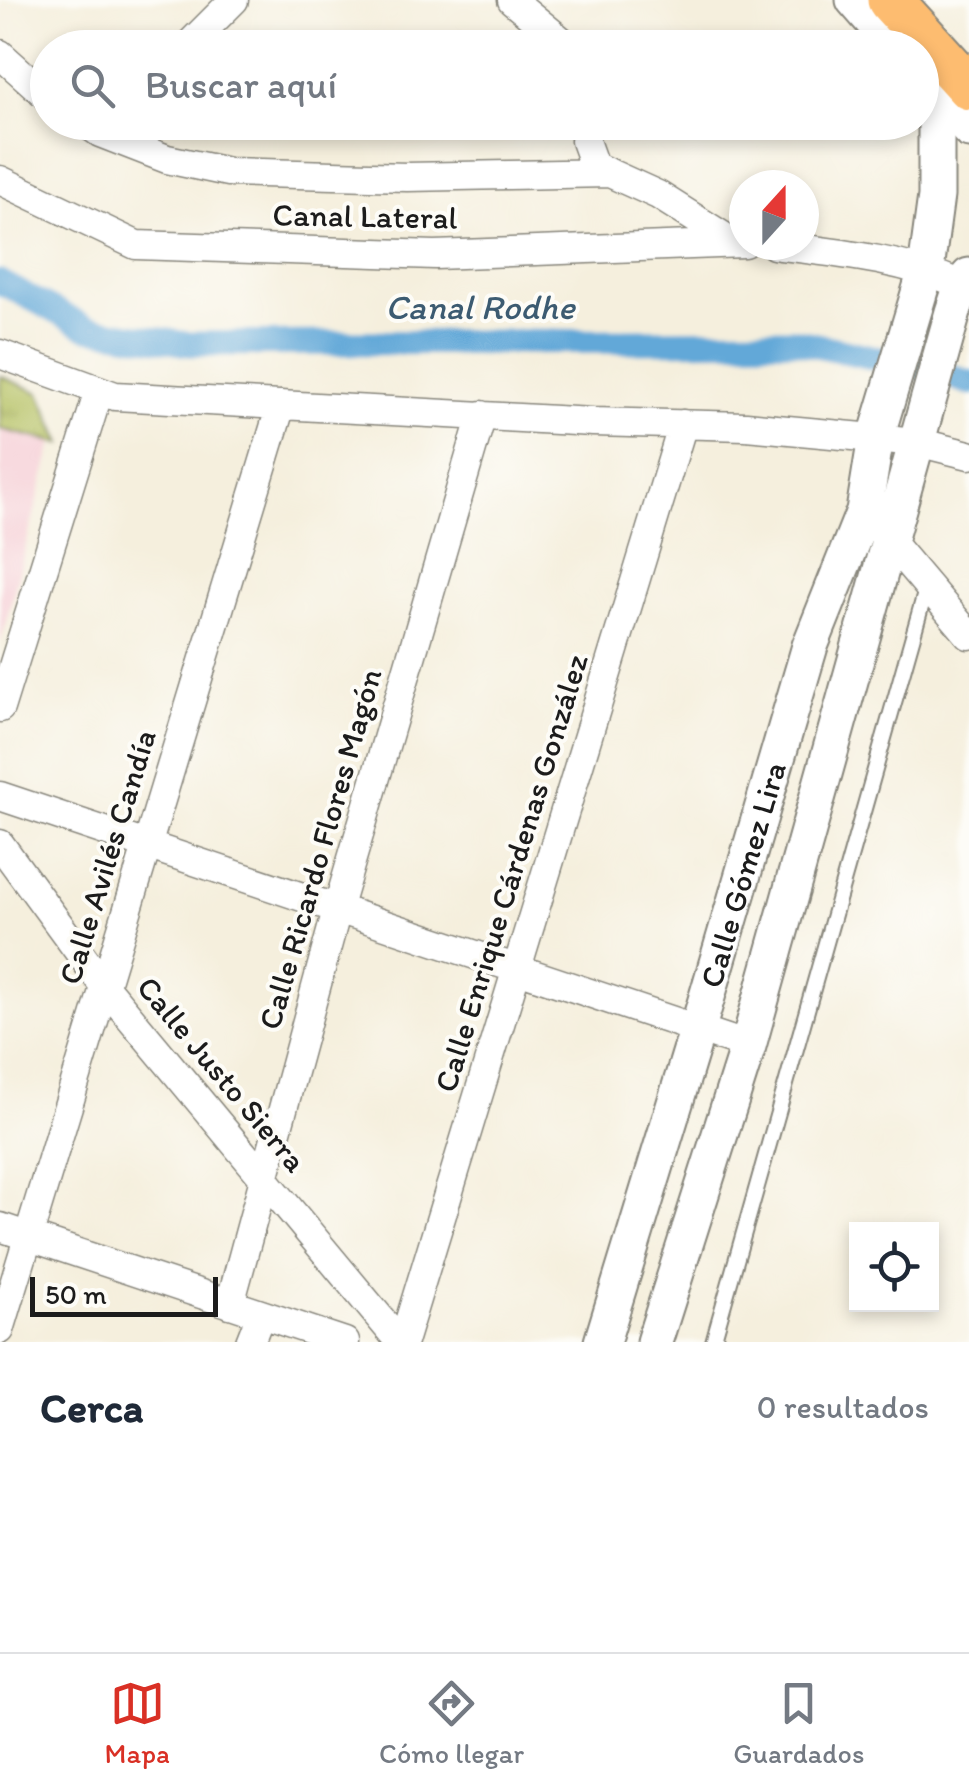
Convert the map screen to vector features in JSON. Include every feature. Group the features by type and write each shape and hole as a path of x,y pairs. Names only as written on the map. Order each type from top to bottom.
{"highway":[{"path":"890,0 908,30"}],"street":[{"path":"204,30 234,0"},
{"path":"512,0 548,30"},
{"path":"854,0 880,30"},
{"path":"0,54 30,80"},
{"path":"942,85 969,130"},
{"name":"Calle Gómez Lira","path":"602,1342 698,1032 810,646 864,510 880,423 922,284 936,196 942,85"},
{"path":"127,140 167,159 228,172 407,176 610,173"},
{"path":"584,140 594,166 658,195 729,239"},
{"name":"Canal Lateral","path":"0,180 136,245 435,255 729,243"},
{"path":"819,257 961,291"},
{"name":"Calle Gómez Lira","path":"654,1342 748,1046 961,291"},
{"path":"0,354 115,396 683,424 880,423 920,429 969,455"},
{"path":"0,708 99,390"},
{"name":"Calle Avilés Candía","path":"0,1330 281,404"},
{"name":"Calle Ricardo Flores Magón","path":"230,1304 337,910 482,416"},
{"name":"Calle Enrique Cárdenas González","path":"401,1342 683,424"},
{"path":"864,510 969,635"},
{"path":"0,796 748,1046"},
{"name":"Calle Justo Sierra","path":"0,844 104,986 401,1342"},
{"path":"0,1227 345,1342"},
{"path":"250,1342 261,1314"}],"lane":[{"path":"713,1342 927,586"}],"shaded area":[{"path":"0,429 53,442 0,644"}],"green space":[{"path":"0,376 40,393 62,444 0,429"}],"waterway":[{"name":"Canal Rodhe","path":"0,282 87,328 188,344 793,340 941,372 969,383"}]}
